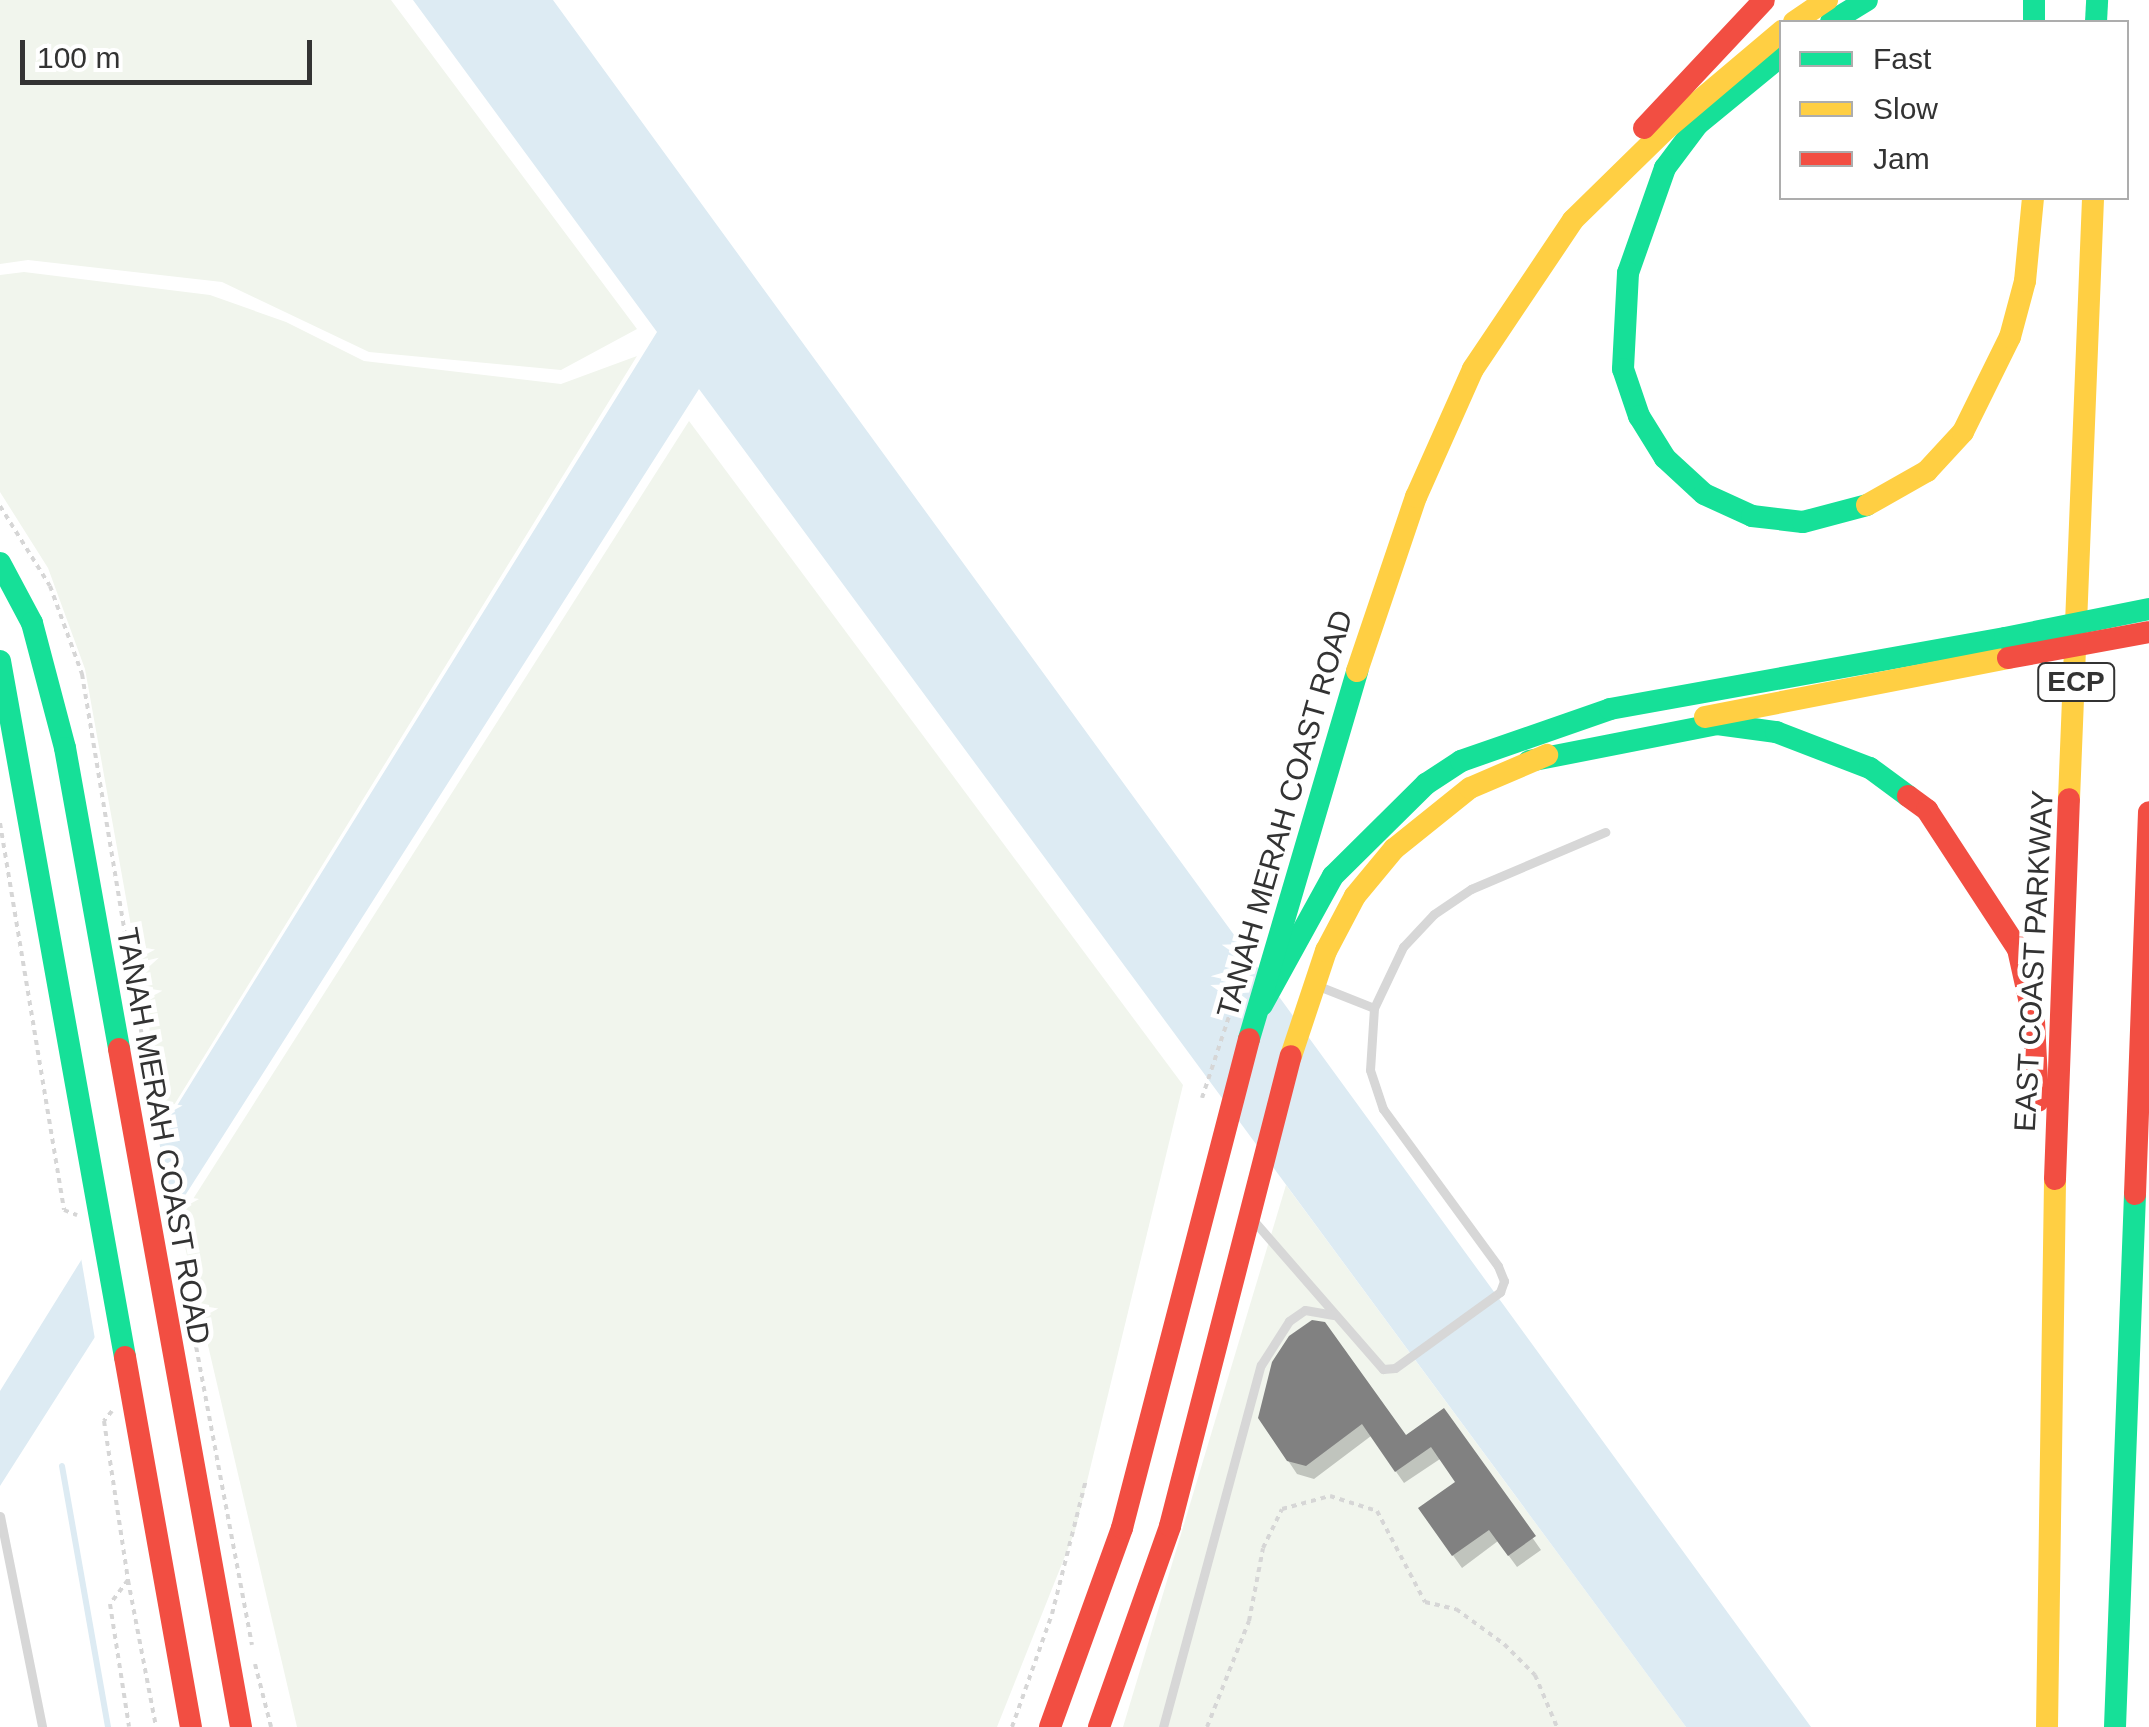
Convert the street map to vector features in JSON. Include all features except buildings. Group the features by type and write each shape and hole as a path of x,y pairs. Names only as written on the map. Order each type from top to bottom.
{"main road":[{"path":"1573,220 1652,118 1764,0"},
{"path":"1797,20 1827,0"},
{"path":"1834,20 1867,0"},
{"name":"TANAH MERAH COAST ROAD","path":"1050,1727 1122,1528 1222,1132 1368,632 1416,498 1473,369 1573,220 1779,33"},
{"path":"1779,57 1698,124 1664,168 1628,272 1623,369 1639,416 1664,458 1704,494 1752,516 1803,522 1854,513 1928,471 1962,432 2010,337 2025,280 2033,200"},
{"name":"EAST COAST PARKWAY","path":"2047,1727 2055,1167 2093,200"},
{"name":"TANAH MERAH COAST ROAD","path":"0,563 32,623 51,681 168,1342 241,1727"},
{"path":"1099,1727 1170,1526 1302,1016 1313,984 1356,896 1394,849 1470,788 1529,761 1608,736 2007,648 2149,609"},
{"path":"1262,1004 1333,876 1426,784 1460,761 1610,709 2007,648 2149,632"},
{"path":"0,661 191,1727"},
{"path":"1529,761 1694,727 1745,726 1823,747 1870,768 1927,810 1969,860 2018,949 2034,1021 2042,1145 2055,1167"},
{"path":"2115,1727 2149,812"},
{"path":"2124,1480 2149,1309"},
{"path":"1122,1528 1142,1538 1170,1526"}],"lane":[{"path":"1248,1214 1372,1362 1396,1368 1500,1292 1504,1281 1498,1266 1383,1109 1370,1070 1374,1008 1403,947 1434,914 1470,888 1605,832"},
{"path":"1313,984 1374,1008"},
{"path":"1163,1727 1261,1365 1289,1321 1305,1310 1336,1316"},
{"path":"0,1516 42,1727"}],"path":[{"path":"0,823 64,1210 77,1215 80,1230"},
{"path":"1202,1098 1246,955"},
{"path":"181,1296 192,1300 271,1727"},
{"path":"109,1392 112,1412 104,1421 156,1727"},
{"path":"1012,1727 1052,1614 1086,1480"},
{"path":"1207,1727 1249,1620 1263,1548 1282,1509 1330,1496 1377,1510 1425,1602 1456,1609 1504,1644 1535,1675 1556,1727"},
{"path":"128,1580 110,1604 130,1727"}],"shaded area":[{"path":"0,0 391,0 637,329 561,370 369,352 222,282 28,260 0,264"},
{"path":"413,0 553,0 1811,1727 1686,1727 699,389 0,1486 0,1391 657,332"},
{"path":"24,272 210,295 286,322 364,361 561,384 637,356 158,1131 153,1095 160,1088 85,669 48,568 0,492 0,275"},
{"path":"689,421 1183,1085 1075,1531 997,1727 297,1727 179,1221"},
{"path":"1286,1185 1686,1727 1123,1727"}],"pier":[{"path":"157,1129 173,1224 96,1345 80,1252"}],"waterway":[{"path":"62,1466 108,1727"}],"traffic: fast":[{"path":"1834,20 1867,0"},
{"path":"2034,0 2034,20"},
{"path":"2096,20 2097,0"},
{"path":"1779,57 1698,124 1665,168 1628,273 1623,369 1639,416 1665,458 1704,494 1752,516 1803,522 1867,505"},
{"path":"0,563 32,623 65,748 119,1049"},
{"path":"2005,638 2149,609"},
{"path":"1262,1005 1333,876 1426,784 1461,761 1610,709 2005,638"},
{"path":"0,661 125,1357"},
{"path":"1249,1039 1357,671"},
{"path":"1529,761 1717,724 1776,732 1870,768 1908,796"},
{"path":"2115,1727 2135,1194"}],"traffic: slow":[{"path":"1797,20 1827,0"},
{"path":"1357,671 1416,497 1473,369 1573,220 1666,129 1779,34"},
{"path":"1867,505 1927,471 1963,432 2010,337 2025,281 2033,200"},
{"path":"2069,799 2093,200"},
{"path":"1705,717 2008,658"},
{"path":"1291,1056 1326,951 1355,896 1394,849 1470,788 1547,755"},
{"path":"2047,1727 2055,1179"}],"traffic: jam":[{"path":"1644,128 1764,0"},
{"path":"2008,658 2149,632"},
{"path":"1908,796 1927,810 2018,949 2034,1021 2038,1101"},
{"path":"2055,1179 2069,799"},
{"path":"2135,1194 2149,812"},
{"path":"1050,1727 1122,1528 1249,1039"},
{"path":"119,1049 241,1727"},
{"path":"1099,1727 1170,1526 1291,1056"},
{"path":"125,1357 191,1727"}]}
